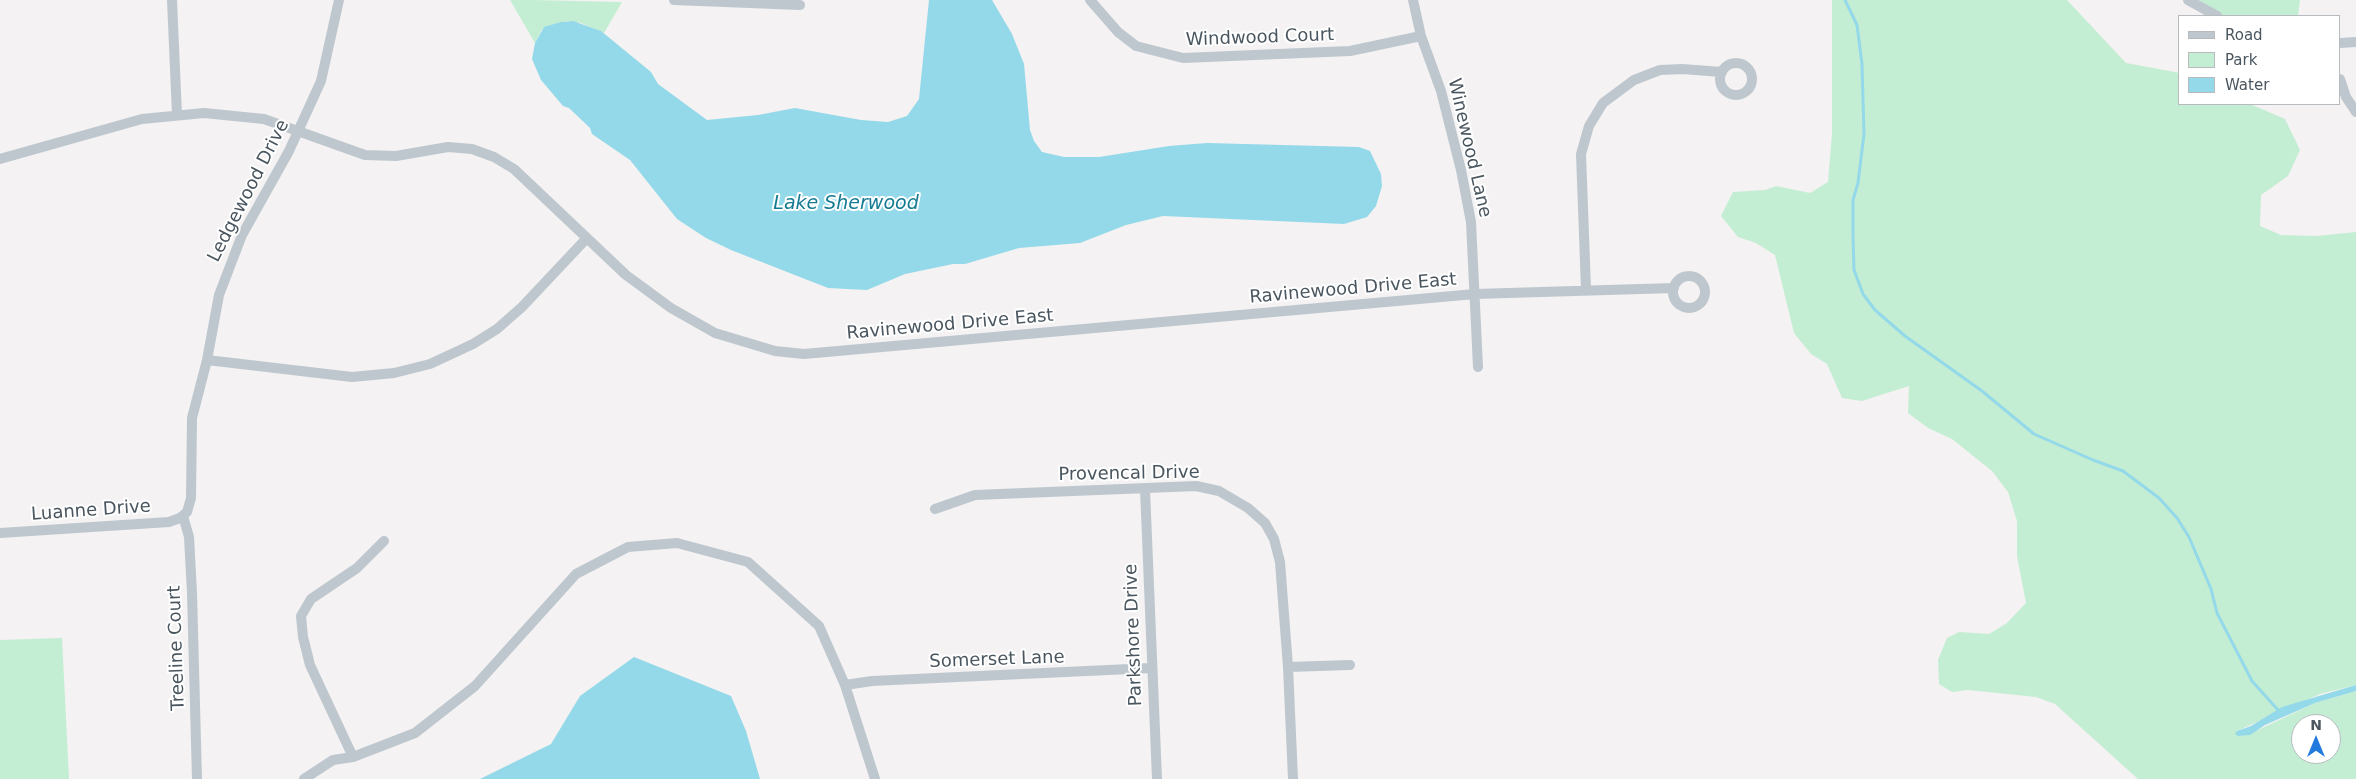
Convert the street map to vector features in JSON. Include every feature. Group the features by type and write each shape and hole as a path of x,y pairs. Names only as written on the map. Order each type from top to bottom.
{"street":[{"path":"172,0 177,115"},
{"name":"Ledgewood Drive","path":"183,516 190,504 192,418 207,360 216,304 230,262 252,215 289,151 321,81 339,0"},
{"path":"674,0 800,5"},
{"name":"Windwood Court","path":"1090,0 1118,32 1136,46 1183,58 1350,50 1421,36"},
{"name":"Winewood Lane","path":"1413,0 1421,36 1441,91 1461,170 1471,222 1478,366"},
{"path":"2188,0 2216,15"},
{"path":"2341,44 2356,42"},
{"path":"1586,289 1581,154 1589,126 1603,103 1634,80 1660,70 1682,69 1722,72"},
{"path":"2341,82 2346,97 2356,112"},
{"name":"Ravinewood Drive East","path":"0,159 142,119 177,115 219,114 252,116 299,130 365,155 396,156 448,147 464,147 487,154 514,169 626,275 695,322 715,332 748,344 775,351 804,354 1475,294 1586,289 1674,288"},
{"path":"207,360 352,377 394,373 430,364 473,344 501,325 586,239"},
{"name":"Provencal Drive","path":"935,509 975,495 1196,486 1219,491 1248,508 1264,522 1274,539 1280,562 1288,667 1293,779"},
{"name":"Parkshore Drive","path":"1145,489 1157,779"},
{"name":"Luanne Drive","path":"0,533 165,523 183,516"},
{"name":"Treeline Court","path":"183,516 189,537 197,779"},
{"path":"353,757 310,665 303,637 301,616 311,599 357,568 384,541"},
{"path":"304,779 333,760 353,757 415,733 475,686 576,574 628,547 677,543 748,562 819,626 845,685 875,779"},
{"path":"1288,667 1350,665"},
{"name":"Somerset Lane","path":"845,685 872,681 1151,668"}],"green space":[{"path":"510,0 622,2 604,33 581,23 567,21 542,29 535,43"},
{"path":"1832,0 2067,0 2126,63 2178,73 2178,105 2252,105 2285,119 2300,150 2288,176 2261,195 2260,226 2281,235 2317,236 2356,232 2356,685 2320,694 2237,731 2258,730 2291,714 2291,764 2341,764 2341,714 2292,714 2315,703 2356,691 2356,779 2138,779 2055,704 2036,697 1968,690 1952,692 1939,684 1938,660 1947,638 1959,632 1989,634 2007,623 2026,603 2017,556 2017,521 2008,492 1992,471 1952,439 1928,428 1908,413 1909,386 1862,401 1842,398 1827,364 1811,354 1794,333 1775,255 1756,243 1738,237 1721,216 1733,192 1765,190 1776,186 1810,193 1828,182 1832,133"},
{"path":"2188,0 2300,0 2298,15 2215,15"},
{"path":"62,638 69,779 0,779 0,640"}],"water":[{"name":"Lake Sherwood","path":"929,0 992,0 1012,34 1024,64 1030,130 1034,141 1042,152 1064,157 1099,157 1169,146 1207,143 1359,147 1370,151 1381,174 1382,186 1376,206 1367,217 1344,224 1163,216 1126,225 1080,243 1019,248 965,264 953,264 905,274 867,290 828,288 731,250 706,238 677,219 630,160 592,134 590,128 569,108 563,106 541,80 532,59 535,43 544,27 573,21 601,31 651,72 658,84 707,120 758,115 795,108 861,120 888,122 907,116 919,99"},
{"path":"634,657 731,696 746,731 760,779 480,779 551,744 580,696"},
{"path":"2356,685 2356,691 2315,703 2265,725 2250,735 2238,736 2235,734 2237,731 2251,726 2282,707"}],"waterway":[{"path":"1845,0 1857,25 1862,64 1864,134 1858,183 1853,200 1853,236 1854,270 1863,294 1875,310 1905,336 1982,391 2034,434 2123,471 2159,498 2177,518 2189,537 2211,589 2217,613 2252,681 2278,710"}]}
